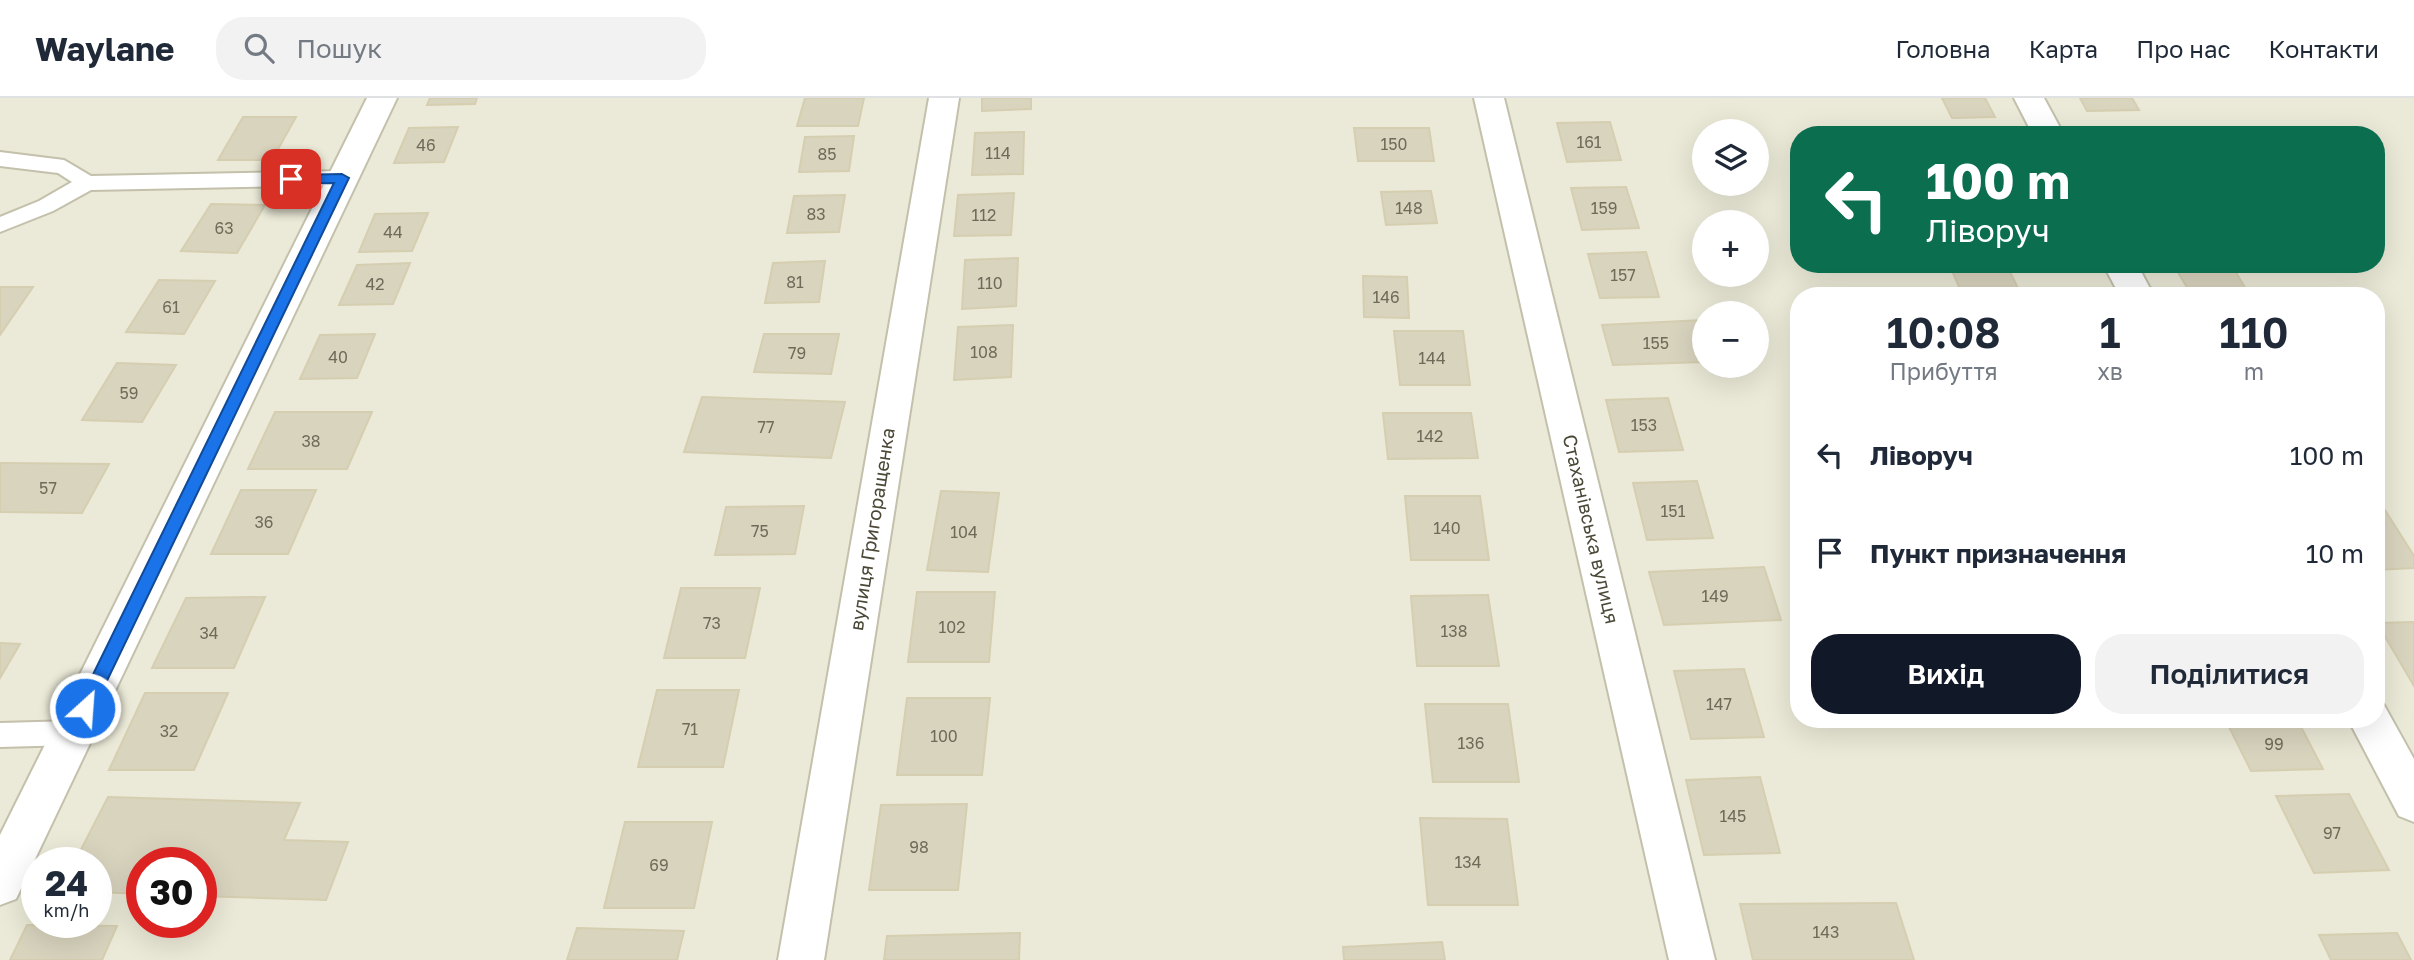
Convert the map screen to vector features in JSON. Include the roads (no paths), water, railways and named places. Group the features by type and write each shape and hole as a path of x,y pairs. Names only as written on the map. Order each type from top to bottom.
{"street":[{"path":"0,883 382,98"},
{"name":"вулиця Григоращенка","path":"801,960 944,98"},
{"name":"Стаханівська вулиця","path":"1489,98 1692,960"},
{"path":"2029,98 2044,126"},
{"path":"2374,728 2414,801"}],"lane":[{"path":"0,159 64,167 87,183"},
{"path":"0,225 46,206 87,183 342,178"},
{"path":"0,735 73,733"}]}
